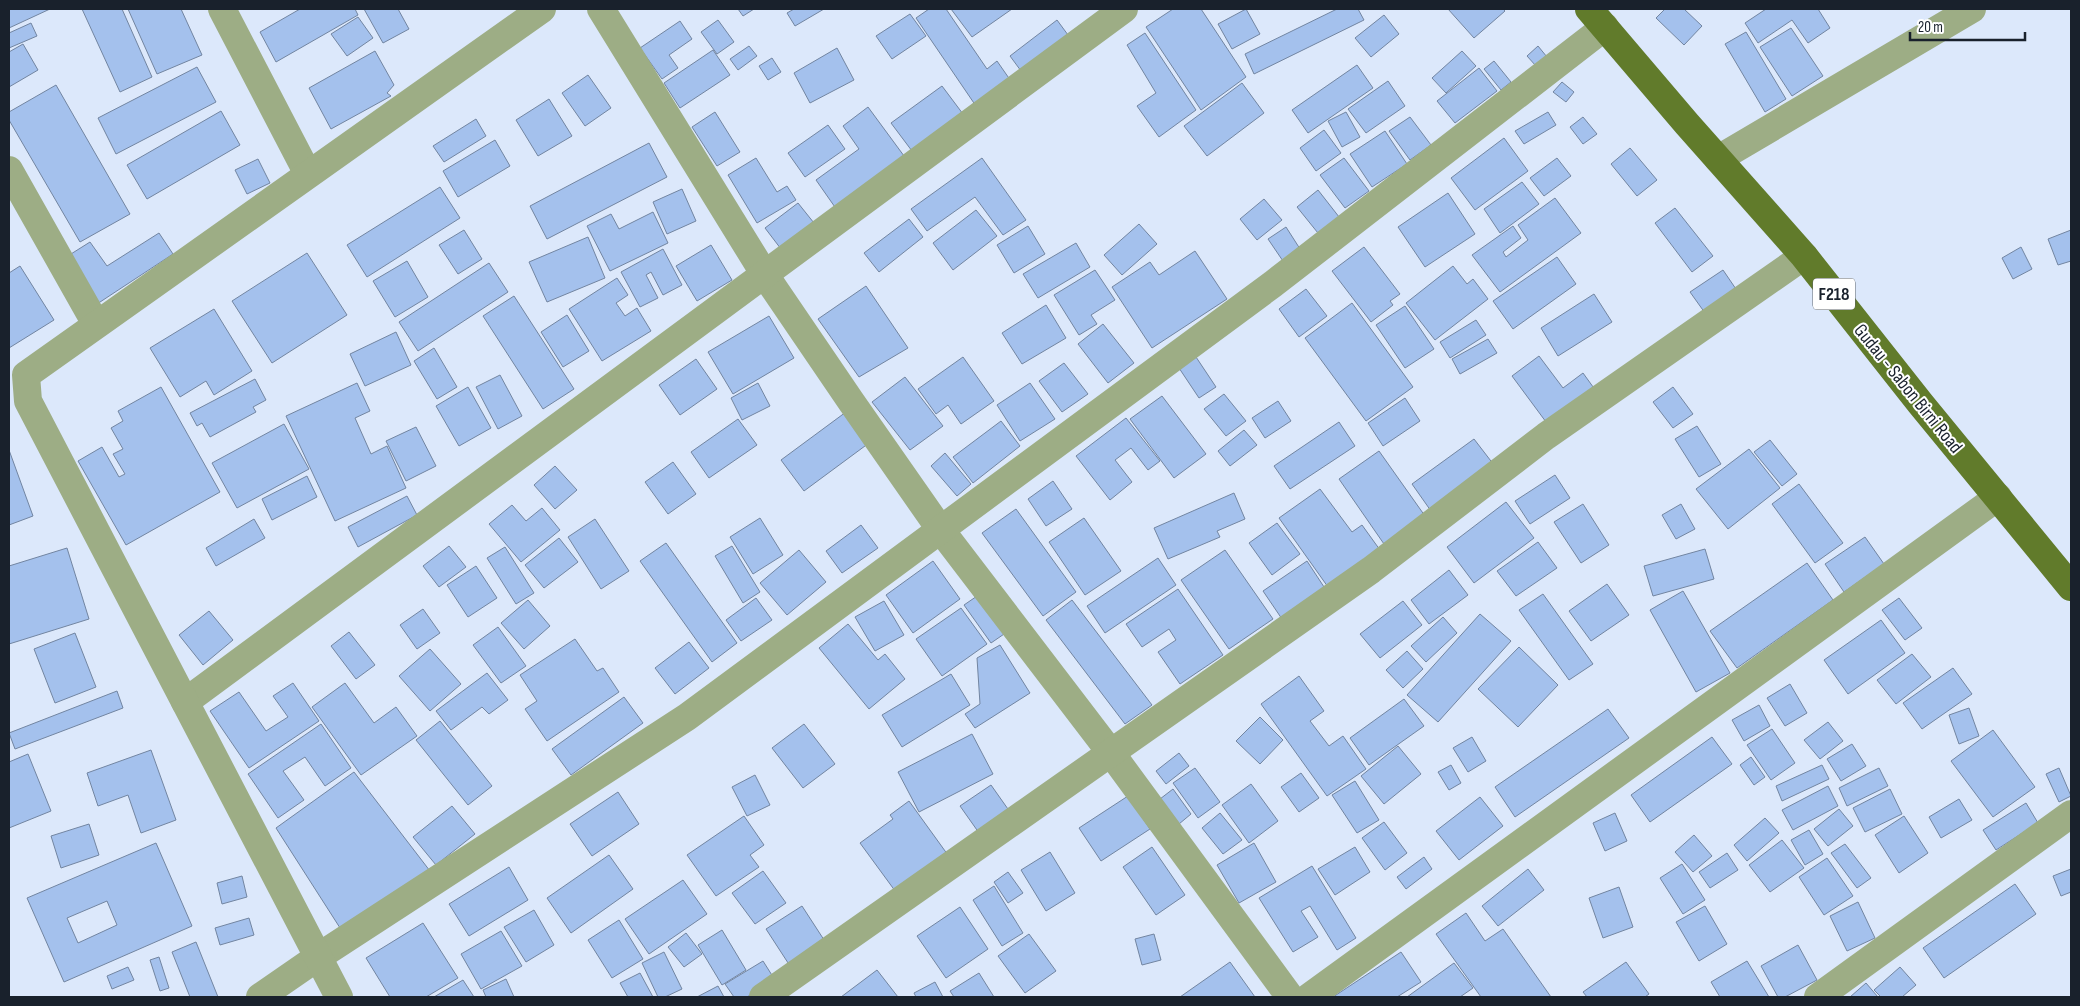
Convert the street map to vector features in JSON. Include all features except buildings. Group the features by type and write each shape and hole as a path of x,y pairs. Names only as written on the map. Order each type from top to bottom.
{"main road":[{"name":"Gudau - Sabon Birni Road","path":"1597,18 1804,256 2071,587"}],"street":[{"path":"222,9 308,174"},
{"path":"339,997 28,402 26,375 542,9"},
{"path":"601,9 765,274 940,529 1111,753 1290,997"},
{"path":"185,702 1124,9"},
{"path":"1718,159 1972,9"},
{"path":"260,997 318,957 687,717 1273,284 1597,18"},
{"path":"9,170 96,324"},
{"path":"764,997 1371,570 1546,436 1804,256"},
{"path":"1309,997 1998,497"},
{"path":"1818,997 2071,814"}]}
